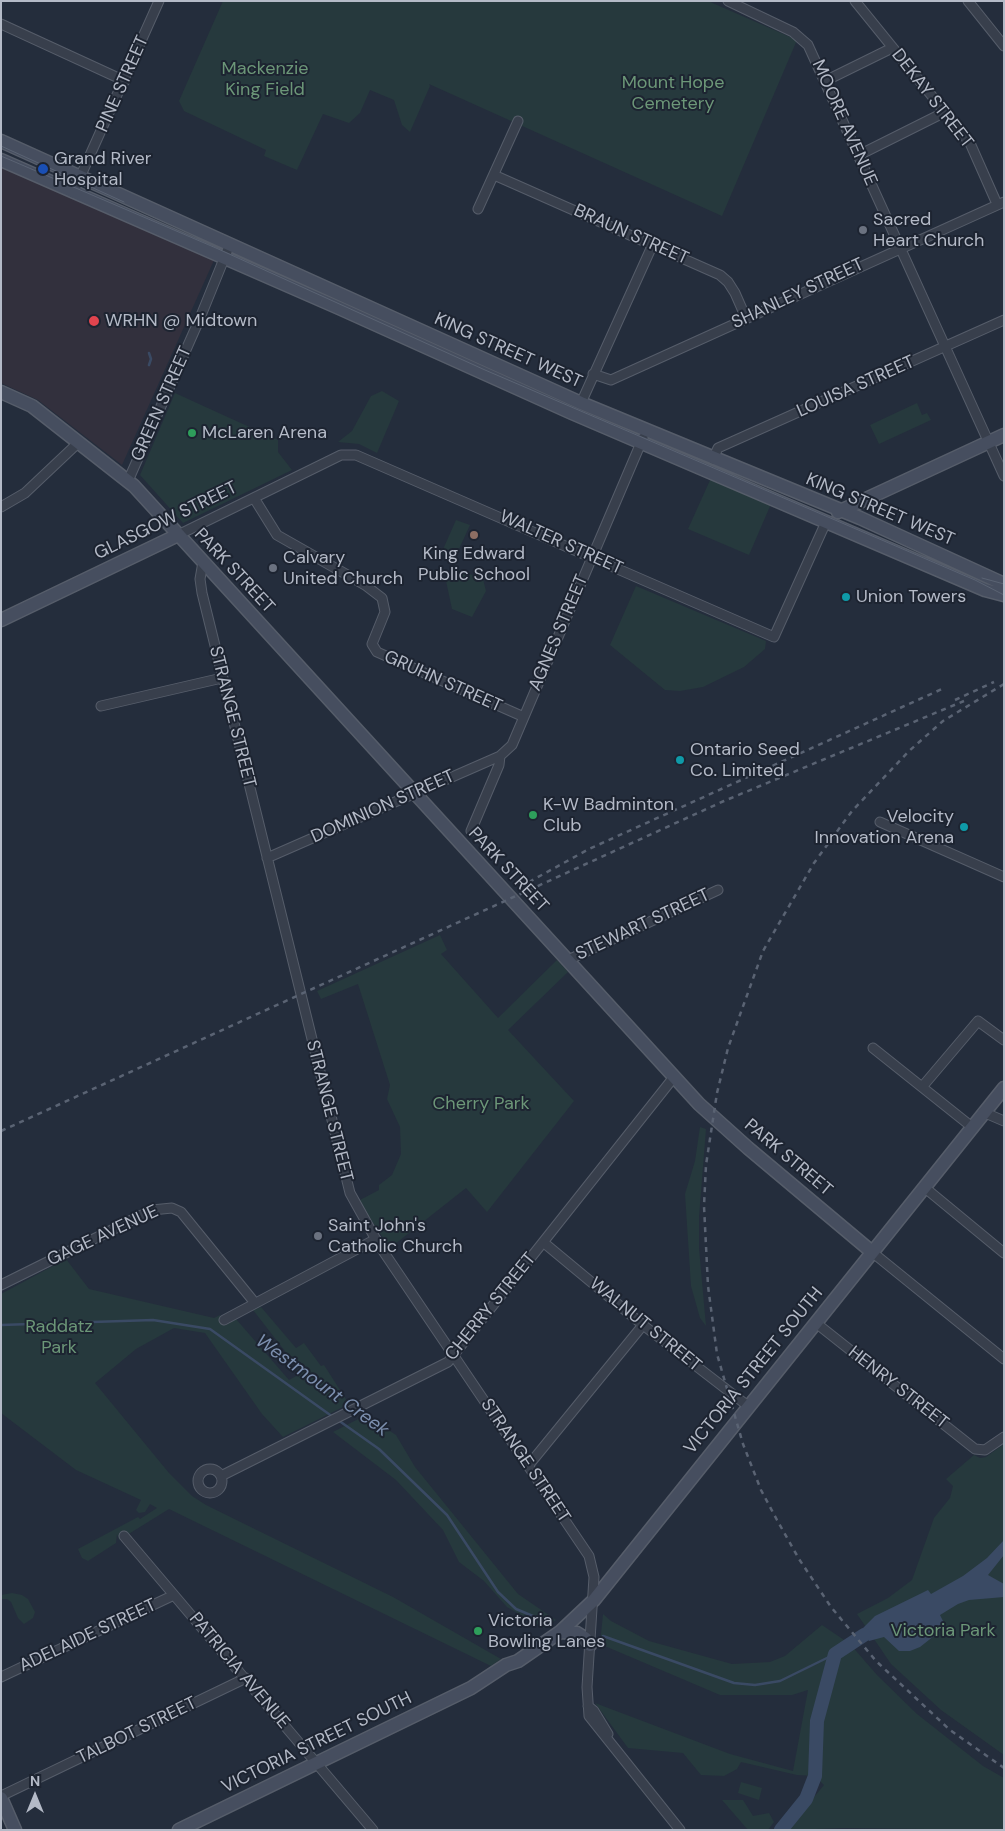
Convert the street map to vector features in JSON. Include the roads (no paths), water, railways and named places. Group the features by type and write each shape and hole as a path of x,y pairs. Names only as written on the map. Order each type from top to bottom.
{"main road":[{"name":"KING STREET WEST","path":"1,141 581,403 644,437 713,459 841,510 1004,584"},
{"name":"KING STREET WEST","path":"1,160 73,193 644,437 826,522 985,590 1004,595"},
{"name":"PARK STREET","path":"1,392 32,406 128,481 718,1123 872,1252"},
{"path":"826,522 841,510 1004,435"},
{"name":"GLASGOW STREET","path":"1,620 178,535"},
{"name":"VICTORIA STREET SOUTH","path":"179,1830 470,1688 506,1665 518,1661 560,1632 594,1600 1004,1088"},
{"path":"560,1632 577,1633 585,1638 590,1645"},
{"path":"1,1797 15,1830"}],"street":[{"name":"MOORE AVENUE","path":"728,1 777,23 803,39 814,55 1004,476"},
{"name":"DEKAY STREET","path":"855,1 970,143 1001,203"},
{"path":"968,1 1004,46"},
{"name":"PINE STREET","path":"73,193 125,81 157,2"},
{"path":"1,24 125,81"},
{"path":"825,81 892,48"},
{"path":"859,155 945,112"},
{"path":"478,209 518,121"},
{"name":"BRAUN STREET","path":"494,175 710,270 728,282 746,318"},
{"name":"SHANLEY STREET","path":"593,374 611,380 900,247 1001,203"},
{"name":"GREEN STREET","path":"128,481 200,318 230,244"},
{"path":"581,403 653,244"},
{"name":"LOUISA STREET","path":"713,459 718,448 1004,320"},
{"name":"AGNES STREET","path":"471,831 499,765 500,756 512,745 644,437"},
{"path":"1,507 26,493 38,483 79,442"},
{"name":"WALTER STREET","path":"347,454 365,457 774,638 826,522"},
{"name":"GLASGOW STREET","path":"178,535 347,454"},
{"name":"GRUHN STREET","path":"254,498 277,535 365,585 382,598 385,612 372,644 377,652 524,717"},
{"name":"STRANGE STREET","path":"203,562 200,579 202,593 350,1193 376,1239 589,1556 594,1577 594,1600 586,1687 589,1716 617,1748 680,1830"},
{"path":"101,706 222,678"},
{"name":"DOMINION STREET","path":"267,858 500,756"},
{"path":"880,822 1004,877"},
{"name":"STEWART STREET","path":"568,960 718,890"},
{"path":"922,1087 978,1021 1004,1040"},
{"path":"873,1048 972,1127"},
{"name":"CHERRY STREET","path":"221,1476 448,1362 674,1077"},
{"path":"983,1112 1004,1121"},
{"path":"924,1187 1004,1253"},
{"name":"GAGE AVENUE","path":"1,1285 152,1210 172,1208 181,1212 255,1303"},
{"path":"224,1320 376,1239"},
{"name":"WALNUT STREET","path":"543,1242 643,1325 748,1406"},
{"name":"PARK STREET","path":"872,1252 1004,1359"},
{"name":"HENRY STREET","path":"816,1323 975,1449 981,1451 1004,1437"},
{"path":"528,1466 643,1325"},
{"name":"PATRICIA AVENUE","path":"124,1536 373,1830"},
{"name":"ADELAIDE STREET","path":"1,1677 174,1594"},
{"name":"TALBOT STREET","path":"1,1797 246,1678"}],"water":[{"path":"1004,1540 1004,1555 988,1575 1004,1584 1004,1597 969,1600 958,1604 940,1615 944,1623 939,1632 920,1647 910,1651 899,1651 884,1637 869,1641 860,1631 875,1616 928,1590 931,1594 963,1576 987,1558"}],"waterway":[{"path":"149,353 151,359 149,365"},
{"name":"Westmount Creek","path":"1,1325 153,1320 210,1329 333,1417"},
{"name":"Westmount Creek","path":"338,1420 379,1449 447,1515 498,1592 516,1609 552,1624"},
{"path":"781,1830 806,1799 815,1776 817,1721 835,1654 864,1635"},
{"name":"Westmount Creek","path":"603,1636 734,1683 755,1685 780,1681 835,1654"}],"tram line":[{"path":"1,146 124,202"},
{"path":"1,156 216,248 485,370 975,580 1004,595"},
{"path":"982,578 1004,584"}],"railway":[{"path":"955,700 994,682"},
{"path":"1004,684 943,721 909,751 852,811 814,863 763,951 728,1048 717,1093 706,1165 704,1206 708,1286 717,1354 743,1444 761,1490 777,1520 799,1559 831,1607 876,1661 950,1730 1004,1768"},
{"path":"529,882 589,849 942,689"},
{"path":"1,1131 724,801 964,701"}],"place":[{"name":"Grand River Hospital","path":"43,169"},
{"name":"Sacred Heart Church","path":"863,230"},
{"name":"WRHN @ Midtown","path":"94,321"},
{"name":"McLaren Arena","path":"192,433"},
{"name":"King Edward Public School","path":"474,535"},
{"name":"Calvary United Church","path":"273,568"},
{"name":"Union Towers","path":"846,597"},
{"name":"Ontario Seed Co. Limited","path":"680,760"},
{"name":"K-W Badminton Club","path":"533,815"},
{"name":"Velocity Innovation Arena","path":"964,827"},
{"name":"Saint John's Catholic Church","path":"318,1236"},
{"name":"Victoria Bowling Lanes","path":"478,1631"}],"park label":[{"name":"Mackenzie King Field","path":"265,79"},
{"name":"Mount Hope Cemetery","path":"673,94"},
{"name":"Cherry Park","path":"481,1104"},
{"name":"Raddatz Park","path":"59,1337"},
{"name":"Victoria Park","path":"943,1631"}]}
